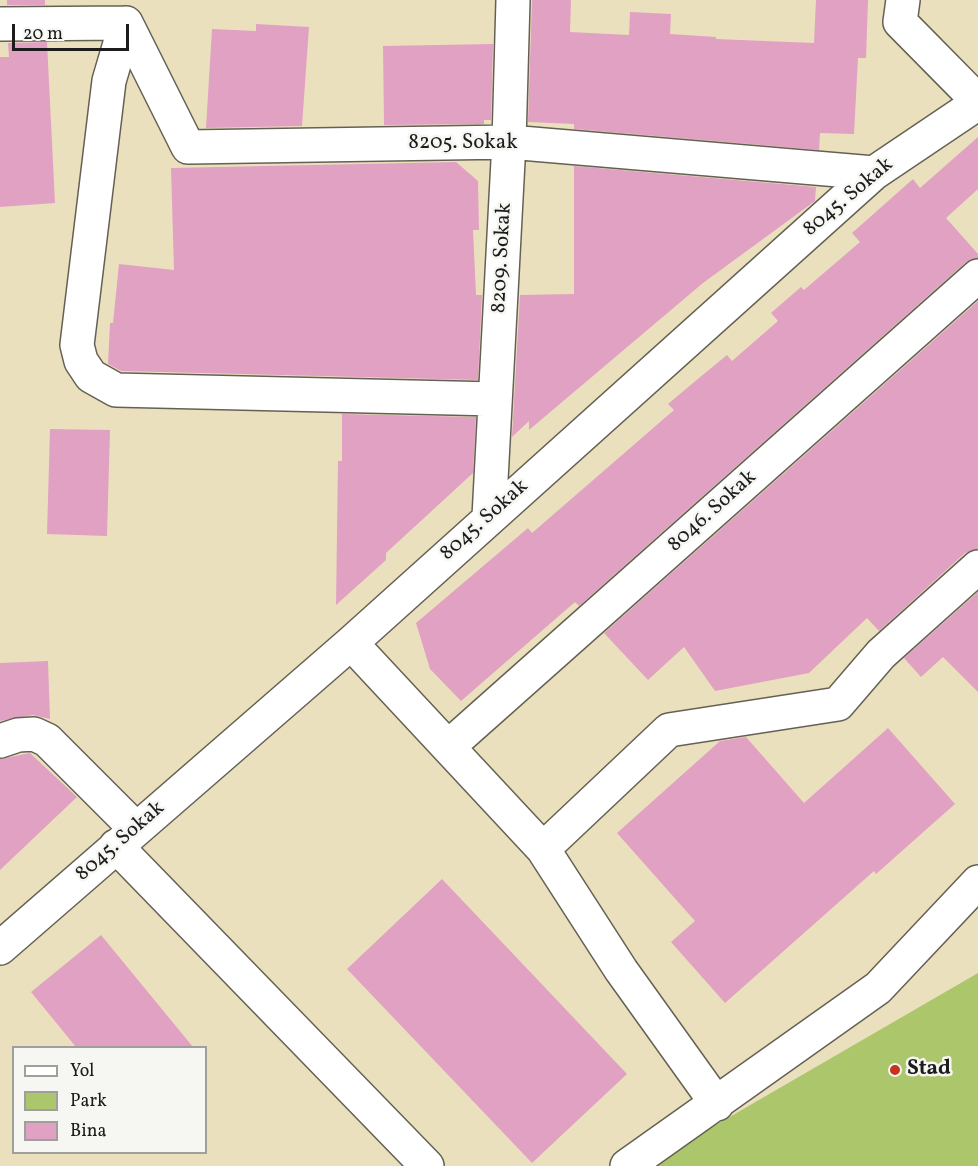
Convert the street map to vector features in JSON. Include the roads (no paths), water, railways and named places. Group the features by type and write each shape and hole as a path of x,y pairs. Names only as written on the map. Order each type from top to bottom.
{"street":[{"name":"8209. Sokak","path":"489,517 509,142 513,0"},
{"path":"903,0 900,22 978,102"},
{"name":"8205. Sokak","path":"126,23 188,147 509,142 874,173"},
{"path":"0,24 126,23 108,81 77,345 81,361 91,376 102,385 116,390 495,399"},
{"name":"8045. Sokak","path":"0,948 351,643 874,173 978,102"},
{"name":"8046. Sokak","path":"448,747 978,276"},
{"path":"543,849 669,730 838,704 881,654 978,567"},
{"path":"351,643 543,849 621,970 717,1104"},
{"path":"0,741 34,734 47,740 126,838 427,1166"},
{"path":"627,1166 878,988 975,889"}],"place":[{"name":"Stad","path":"895,1070"}]}
